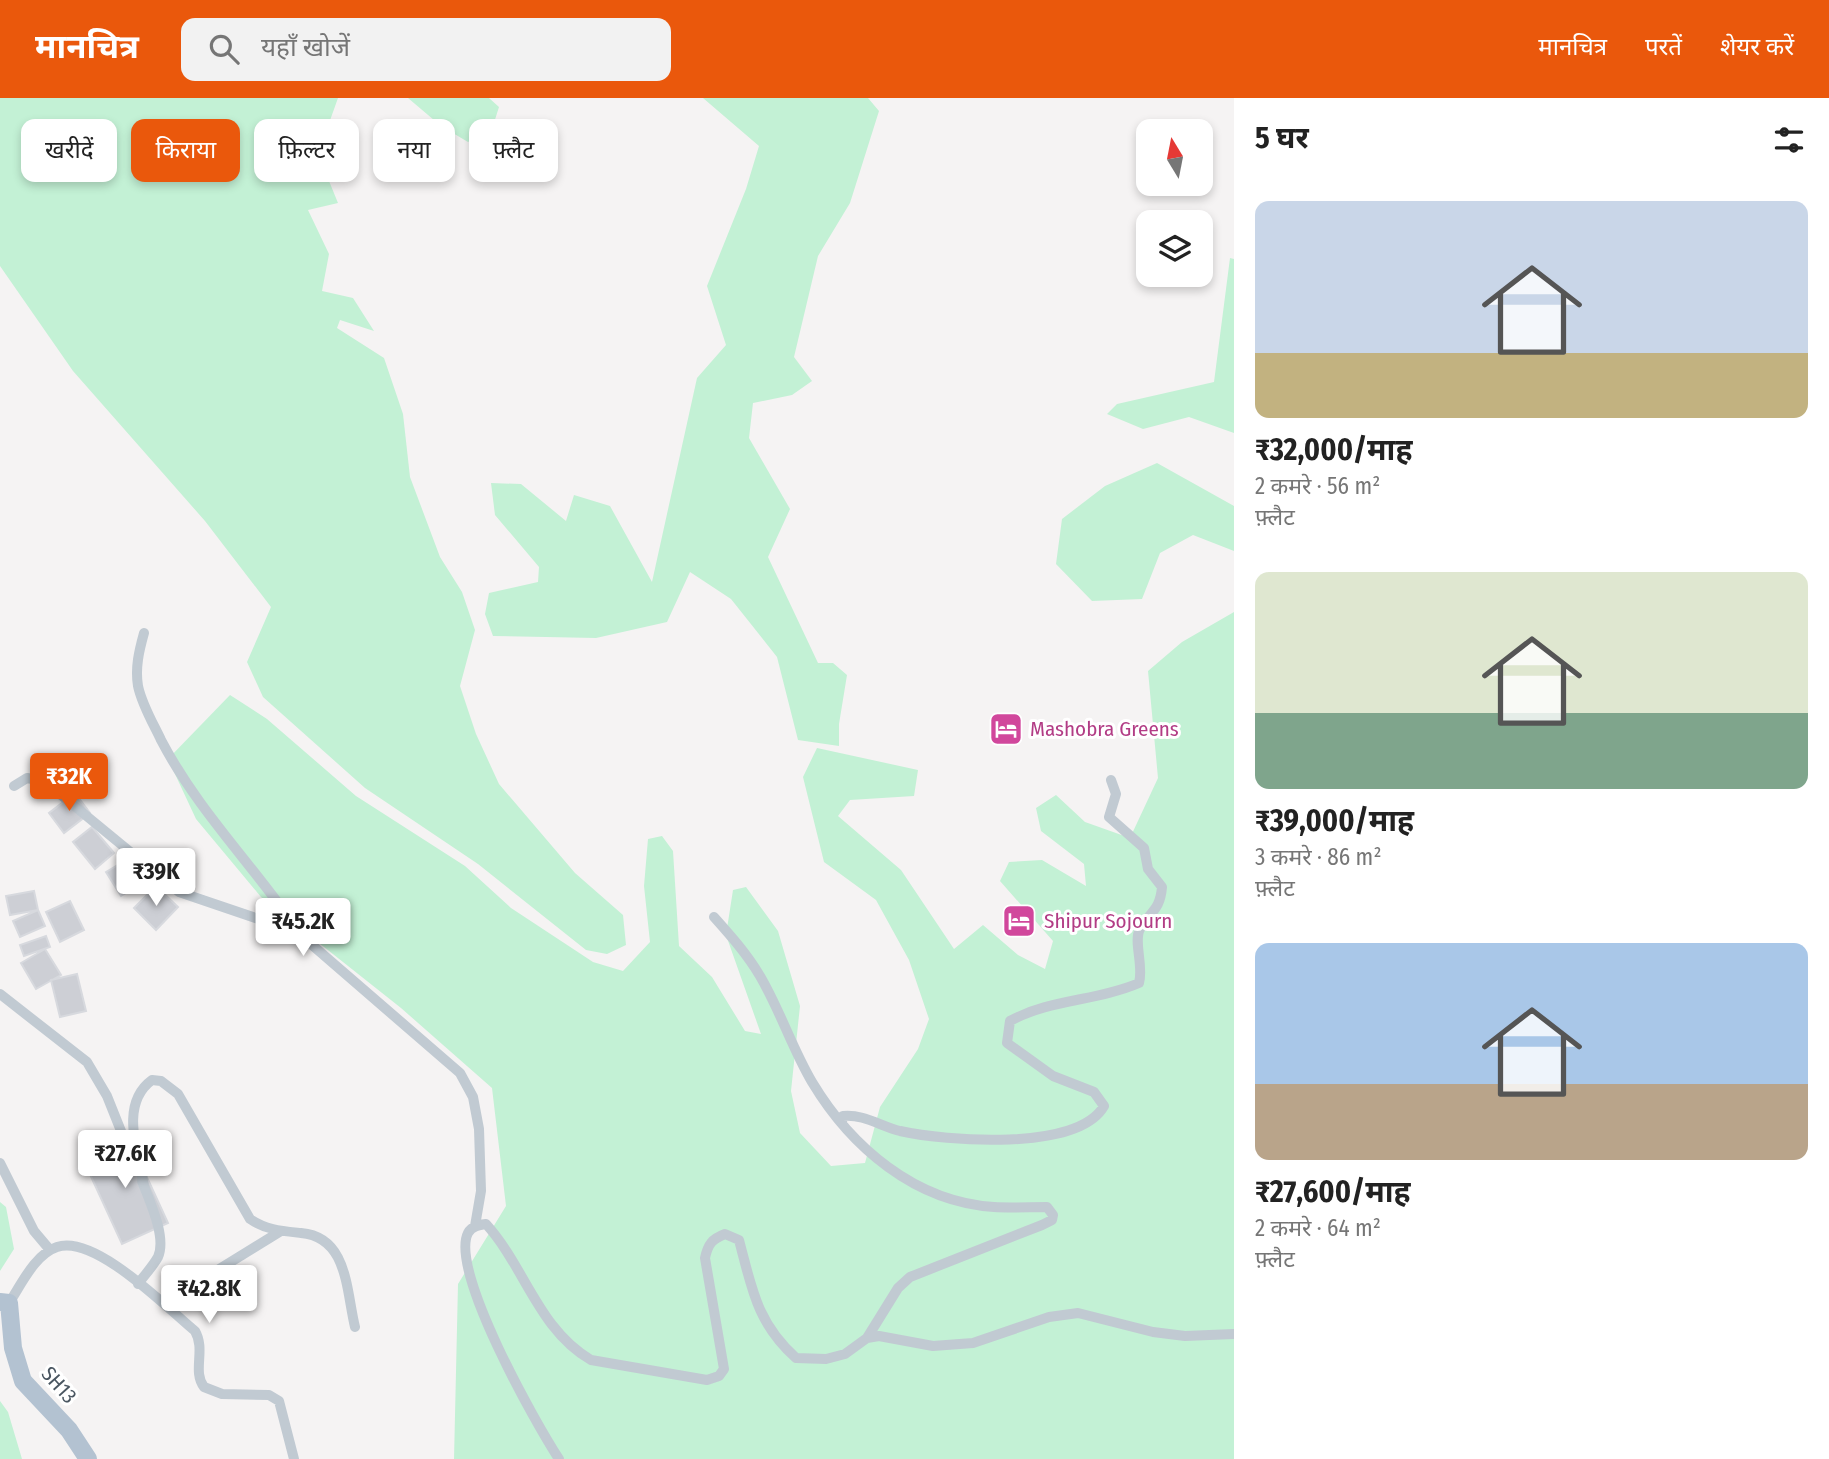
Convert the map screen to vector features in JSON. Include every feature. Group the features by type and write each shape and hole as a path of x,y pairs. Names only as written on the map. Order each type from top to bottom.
{"main road":[{"name":"SH13","path":"5,1302 13,1348 23,1381 69,1430 88,1459"}],"street":[{"path":"144,633 137,661 138,687 165,747 209,818 272,891 303,937"},
{"path":"14,786 27,778 44,781 180,892 208,904 280,924 303,937 460,1073 473,1097 479,1129 481,1191 475,1226 468,1234 466,1246 475,1293 493,1339 559,1459"},
{"path":"842,1122 843,1116 854,1115 897,1130 979,1140 1070,1131 1098,1118 1104,1106 1094,1092 1053,1076 1007,1043 1010,1021 1032,1009 1120,991 1139,983 1143,970 1139,929 1161,902 1163,887 1148,869 1144,848 1109,817 1116,794 1111,780"},
{"path":"475,1226 486,1224 496,1236 542,1312 576,1351 591,1360 708,1380 719,1376 724,1369 705,1258 707,1245 715,1237 725,1234 739,1240 764,1323 777,1341 796,1358 826,1359 845,1354 867,1338 898,1288 910,1277 1052,1220 1054,1215 1047,1207 993,1207 923,1189 895,1174 842,1122 812,1082 760,976 741,947 714,917"},
{"path":"0,994 88,1062 107,1096 144,1186 159,1235 159,1255 138,1284"},
{"path":"144,1186 133,1110 139,1089 152,1080 161,1081 178,1094 250,1219 261,1227 324,1238 333,1247 339,1259 355,1327"},
{"path":"0,1163 34,1231 50,1250"},
{"path":"195,1284 281,1231"},
{"path":"5,1302 40,1258 50,1250 69,1245 91,1251 112,1263 195,1331 201,1341 199,1377 204,1387 222,1394 269,1395 279,1401 294,1459"},
{"path":"867,1338 879,1336 933,1346 973,1343 1049,1317 1078,1313 1153,1332 1185,1336 1234,1334"}],"green space":[{"path":"0,98 338,98 330,119 254,119 254,182 329,182 338,203 308,210 329,254 322,291 353,298 374,331 340,320 337,328 384,358 403,414 410,477 440,557 462,592 475,630 460,686 476,734 499,784 575,873 623,915 626,945 607,954 586,950 478,864 365,788 263,697 247,662 271,607 205,521 73,371 0,266"},
{"path":"408,98 489,98 499,107 495,119 469,119 468,142 455,134 455,119 433,119"},
{"path":"703,98 868,98 879,111 850,203 818,256 794,357 812,381 792,395 753,403 749,438 790,509 768,557 818,663 833,663 847,675 839,724 839,746 798,740 777,657 731,599 690,572 667,622 596,638 493,636 485,614 489,593 538,582 539,567 495,515 491,483 521,484 566,521 574,495 610,506 652,582 697,378 726,345 707,286 746,189 759,146"},
{"path":"1230,258 1234,259 1234,433 1189,417 1143,429 1107,414 1117,404 1214,382"},
{"path":"1157,463 1234,506 1234,551 1193,535 1160,553 1142,599 1092,601 1056,564 1062,519 1105,486"},
{"path":"1234,612 1234,1459 454,1459 458,1284 506,1206 492,1088 401,1008 261,897 196,819 168,759 230,695 267,719 356,796 465,866 511,908 593,962 623,971 650,942 644,886 648,839 662,836 673,851 679,946 712,977 745,1031 761,1034 726,935 733,890 746,887 778,931 800,1006 791,1091 800,1133 831,1166 865,1163 880,1107 918,1049 929,1019 909,960 876,900 824,862 803,777 817,748 918,770 914,796 850,800 838,816 901,870 954,949 983,925 1018,955 1045,969 1053,941 1000,881 1009,862 1042,860 1086,886 1084,864 1041,831 1036,808 1056,795 1085,822 1130,838 1158,778 1148,671 1182,642"},
{"path":"0,1202 6,1207 14,1249 0,1271"},
{"path":"0,1401 8,1412 22,1459 0,1459"}],"building":[{"path":"75,793 90,813 64,833 49,813"},
{"path":"92,827 114,853 95,869 73,842"},
{"path":"126,860 141,884 121,896 106,872"},
{"path":"156,886 178,907 156,930 134,908"},
{"path":"34,891 38,910 10,915 6,896"},
{"path":"70,901 84,930 60,942 46,912"},
{"path":"38,910 45,926 20,937 13,921"},
{"path":"46,936 50,947 24,956 20,945"},
{"path":"45,949 61,975 36,989 21,963"},
{"path":"77,974 86,1011 60,1017 51,980"},
{"path":"128,1136 168,1223 122,1244 82,1157"}],"place":[{"name":"Mashobra Greens","path":"1006,729"},
{"name":"Shipur Sojourn","path":"1019,921"}]}
